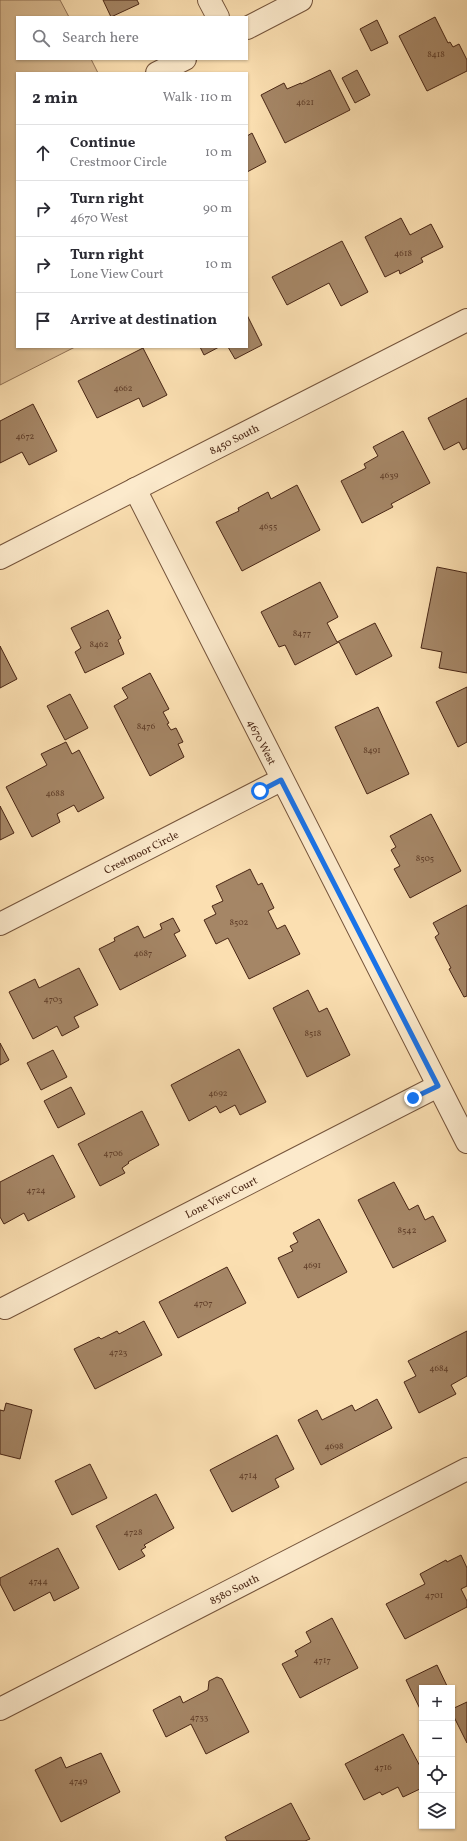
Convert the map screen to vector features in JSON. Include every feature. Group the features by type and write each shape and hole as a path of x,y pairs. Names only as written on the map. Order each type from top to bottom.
{"street":[{"path":"210,0 218,16"},
{"path":"248,27 301,0"},
{"path":"159,72 183,60"},
{"name":"8450 South","path":"0,558 467,320"},
{"name":"4670 West","path":"135,489 281,780 467,1142"},
{"name":"Crestmoor Circle","path":"0,924 281,780"},
{"name":"Lone View Court","path":"5,1308 438,1086"},
{"name":"8580 South","path":"0,1709 467,1469"}],"shaded area":[{"path":"0,0 60,0 68,16 16,16 16,60 92,60 98,72 16,72 16,348 73,348 0,385"}],"building":[{"path":"103,0 137,0 139,4 111,16"},
{"path":"435,17 448,43 450,42 453,47 459,44 467,60 467,71 427,91 399,36"},
{"path":"377,20 388,43 371,51 360,29"},
{"path":"330,70 350,110 285,143 261,95 284,83 287,89"},
{"path":"357,70 370,95 355,103 342,78"},
{"path":"252,133 266,162 248,171 248,135"},
{"path":"401,218 410,235 431,224 443,247 421,258 423,262 400,274 399,270 385,277 365,237"},
{"path":"342,241 368,292 341,306 329,283 287,305 272,277"},
{"path":"248,317 262,345 235,359 229,348 248,348"},
{"path":"143,348 167,395 143,407 139,398 97,418 78,381"},
{"path":"200,348 217,348 204,355"},
{"path":"467,398 467,448 463,450 459,442 444,450 428,418"},
{"path":"33,404 57,451 29,465 22,452 0,463 0,421"},
{"path":"403,431 430,483 391,504 393,507 362,523 341,481 366,468 364,464 378,456 373,447"},
{"path":"297,485 320,530 242,571 216,522 239,511 238,508 268,492 271,499"},
{"path":"437,567 467,573 467,673 439,668 442,652 421,648"},
{"path":"320,582 338,617 327,623 337,642 375,623 392,656 356,675 339,642 295,665 285,645 279,647 261,612"},
{"path":"108,610 121,638 118,640 124,654 85,673 75,652 81,648 71,628"},
{"path":"0,646 17,679 0,688"},
{"path":"150,673 169,709 163,712 169,723 167,724 171,730 176,728 183,742 178,744 184,757 150,776 114,706 128,698 122,688"},
{"path":"467,687 467,742 458,747 436,702"},
{"path":"70,694 88,728 65,740 47,706"},
{"path":"378,707 409,774 367,794 335,727"},
{"path":"66,742 72,754 79,750 104,798 78,812 74,805 57,814 60,822 32,837 6,787 47,765 41,754"},
{"path":"0,806 14,833 0,840"},
{"path":"431,814 461,871 410,898 394,869 400,866 391,850 396,847 390,836"},
{"path":"250,869 258,885 262,883 274,908 268,911 277,929 285,925 300,954 249,979 228,938 216,944 204,920 216,914 212,906 223,901 216,886"},
{"path":"467,905 467,996 464,997 449,969 451,968 435,937 439,934 433,923"},
{"path":"173,918 180,931 174,934 186,956 120,990 99,949 115,941 114,938 138,926 144,938 162,929 160,924"},
{"path":"79,968 98,1005 74,1017 79,1027 62,1036 57,1026 33,1039 9,992 35,979 39,988"},
{"path":"308,990 319,1012 327,1008 350,1055 307,1077 273,1008"},
{"path":"0,1043 9,1060 0,1065"},
{"path":"239,1049 266,1102 240,1115 235,1105 220,1113 216,1106 189,1121 171,1085"},
{"path":"53,1050 67,1077 41,1090 27,1063"},
{"path":"71,1087 85,1114 58,1128 44,1101"},
{"path":"142,1111 159,1145 128,1162 129,1163 122,1168 125,1173 100,1186 78,1144"},
{"path":"53,1155 75,1197 28,1221 24,1213 4,1224 0,1217 0,1182"},
{"path":"394,1182 409,1210 418,1205 425,1220 433,1216 446,1241 393,1268 358,1200"},
{"path":"319,1219 347,1272 298,1298 278,1258 293,1251 290,1246 298,1242 293,1233"},
{"path":"227,1267 246,1303 178,1338 159,1302"},
{"path":"144,1321 162,1355 95,1389 74,1349 99,1337 101,1339 117,1331 119,1334"},
{"path":"467,1331 467,1376 451,1385 456,1394 419,1413 404,1382 416,1376 408,1361"},
{"path":"377,1399 392,1428 321,1465 298,1420 317,1410 322,1420 352,1405 355,1411"},
{"path":"6,1403 32,1410 20,1459 0,1454 0,1410 4,1411"},
{"path":"277,1435 294,1469 275,1479 279,1487 232,1512 210,1470"},
{"path":"90,1464 107,1498 72,1515 55,1481"},
{"path":"156,1494 174,1528 144,1545 146,1547 141,1550 145,1556 119,1570 96,1526"},
{"path":"58,1548 79,1588 54,1601 50,1592 14,1611 0,1584 0,1578"},
{"path":"461,1555 467,1568 467,1586 461,1589 467,1601 467,1607 405,1639 386,1604 425,1584 420,1574 446,1560 447,1562"},
{"path":"332,1618 358,1668 300,1698 282,1664 298,1656 295,1651 311,1642 306,1632"},
{"path":"437,1665 447,1685 419,1685 419,1707 406,1680"},
{"path":"217,1677 222,1679 249,1732 206,1754 191,1724 166,1737 153,1710 180,1696 183,1703 208,1690 209,1681"},
{"path":"467,1702 467,1743 455,1719 455,1708"},
{"path":"403,1734 419,1764 419,1789 403,1797 398,1787 382,1795 380,1792 364,1800 345,1764"},
{"path":"101,1753 120,1792 61,1822 35,1770 61,1757 66,1768"},
{"path":"291,1803 310,1839 305,1841 227,1841 225,1837"}],"route":[{"path":"260,791 281,780 438,1086 413,1098"}]}
